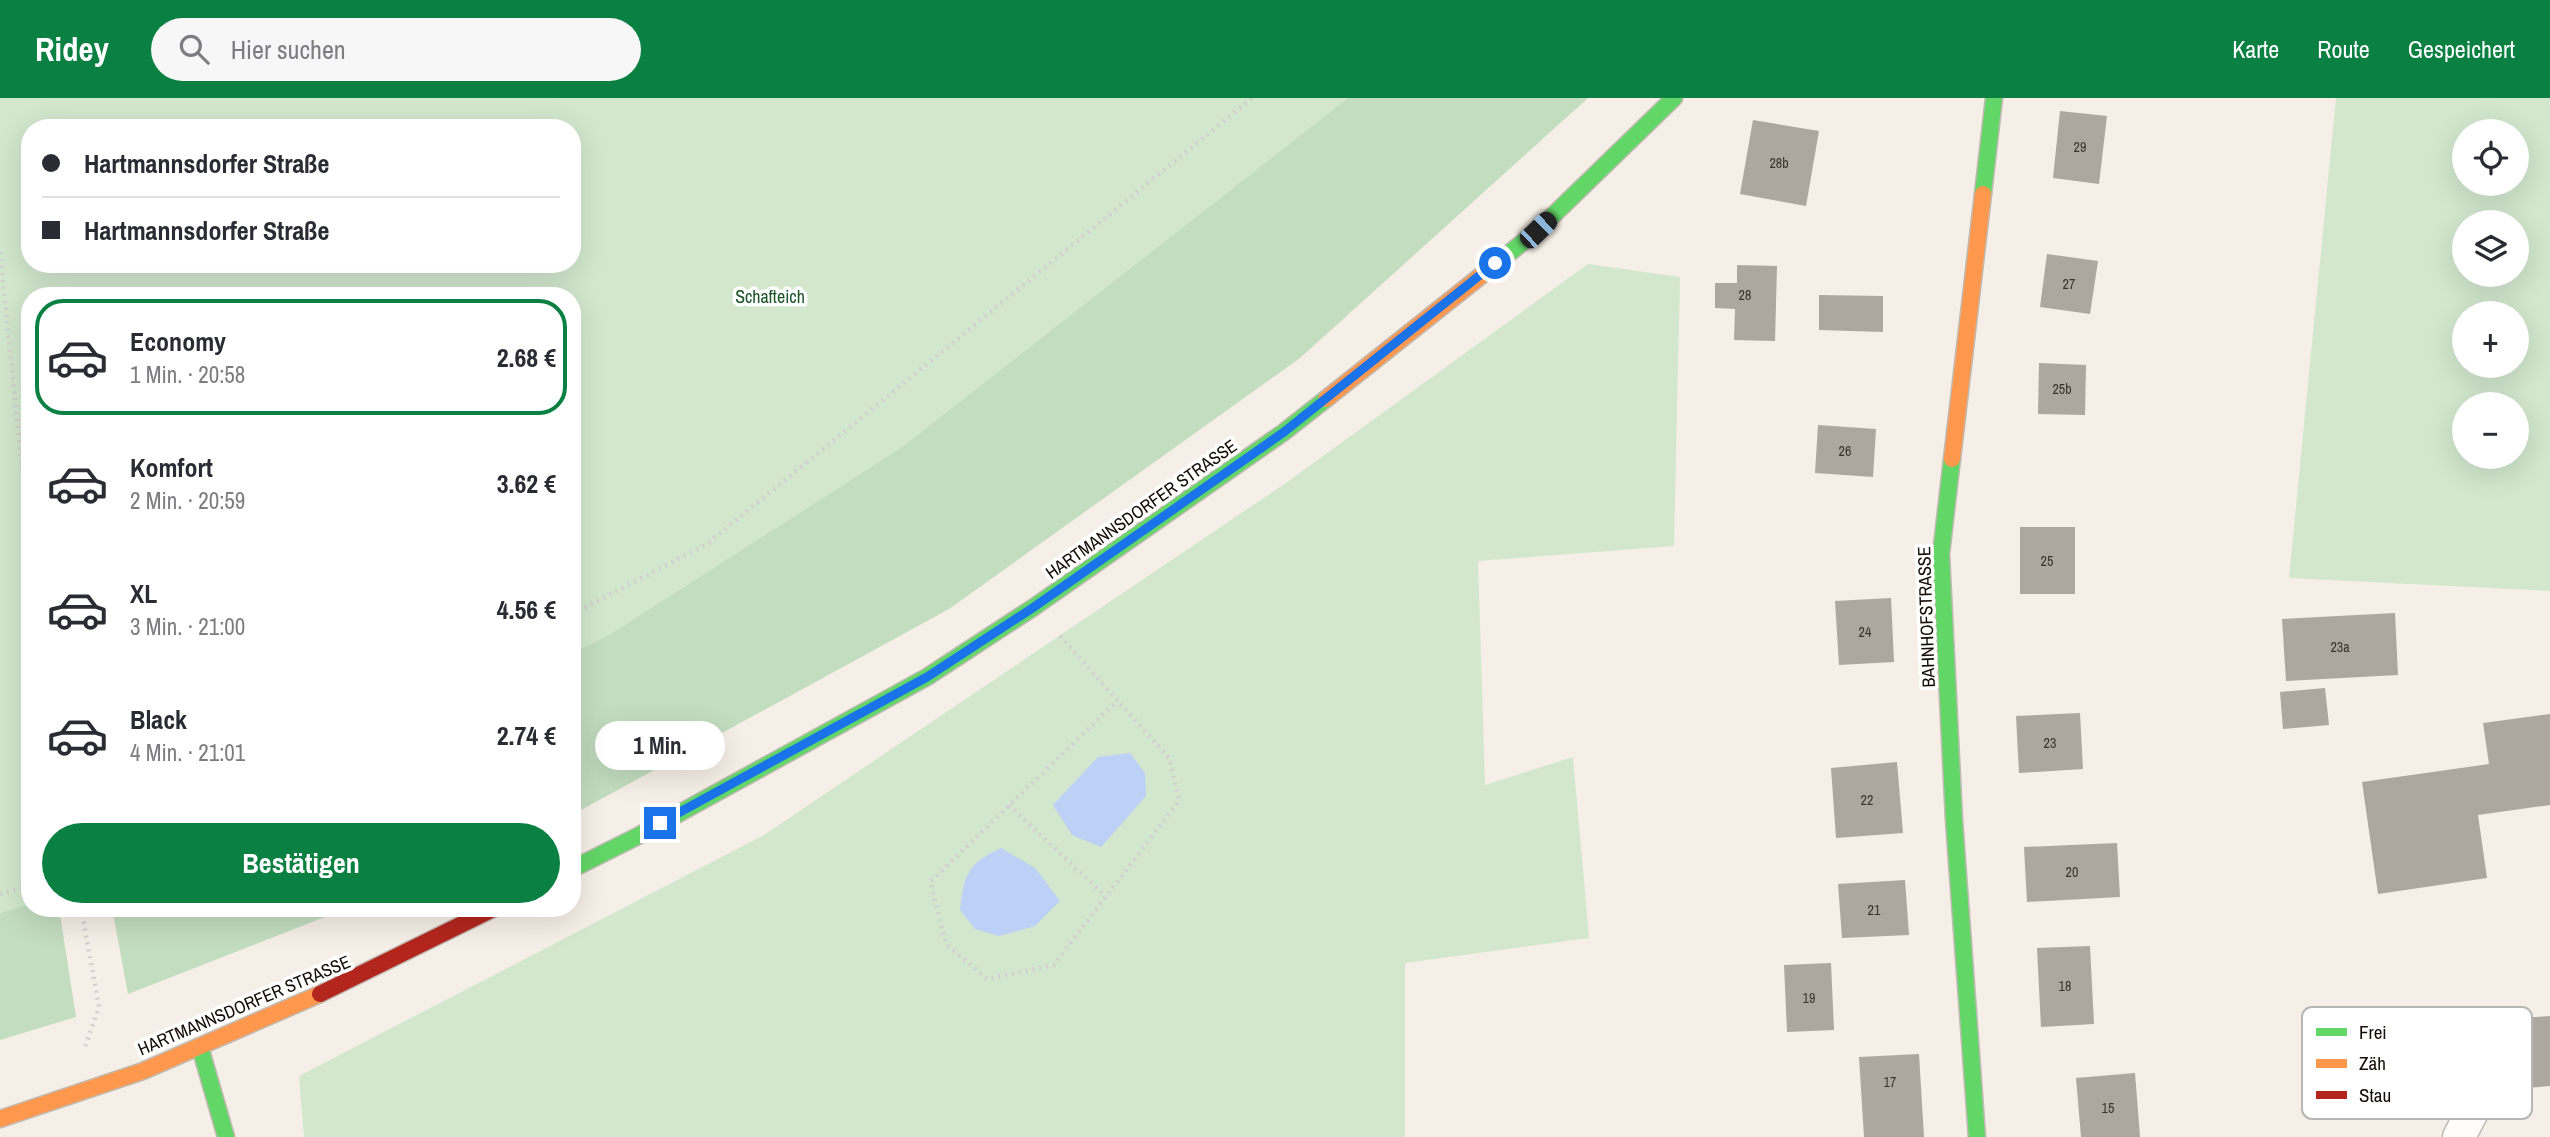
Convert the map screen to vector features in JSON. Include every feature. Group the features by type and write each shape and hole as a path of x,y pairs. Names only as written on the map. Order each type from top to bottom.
{"main road":[{"name":"HARTMANNSDORFER STRASSE","path":"581,864 927,677 1034,607 1284,432 1538,230 1674,98"},
{"name":"BAHNHOFSTRASSE","path":"1977,1137 1954,820 1941,554 1994,98"},
{"name":"HARTMANNSDORFER STRASSE","path":"0,1119 92,1090 200,1047 363,975 477,917"},
{"path":"200,1047 226,1137"}],"street":[{"path":"2459,1137 2468,1119"}],"path":[{"path":"581,609 707,544 1252,98"},
{"path":"0,251 21,458"},
{"path":"1034,607 1118,700 1169,758 1179,801 1054,965 988,979 946,944 930,882 1118,700"},
{"path":"1009,805 1106,897"},
{"path":"0,894 21,888"},
{"path":"83,917 99,1007 82,1056 92,1090"}],"green space":[{"name":"Schafteich","path":"0,98 1348,98 902,447 609,635 581,649 581,287 21,287 21,907 0,913"},
{"path":"1348,98 1588,98 1300,358 949,609 581,810 581,649 609,635 902,447"},
{"path":"2336,98 2550,98 2550,591 2289,578"},
{"path":"1588,264 1680,277 1674,546 1478,561 1485,785 1573,757 1589,938 1405,963 1405,1137 304,1137 299,1076 764,835 1283,485"},
{"path":"21,907 21,917 60,917 76,1017 0,1040 0,913"},
{"path":"114,917 325,917 128,994"}],"water":[{"path":"1130,753 1145,773 1146,796 1101,847 1072,835 1053,805 1098,757"},
{"path":"1001,848 1035,868 1060,901 1035,926 999,936 975,929 960,910 963,887 969,872 981,859"}],"building":[{"path":"2060,111 2107,116 2099,184 2053,178"},
{"path":"1753,120 1819,131 1806,206 1740,194"},
{"path":"2047,254 2098,261 2090,314 2040,307"},
{"path":"1737,265 1777,266 1775,341 1734,340 1735,309 1715,308 1715,283 1737,283"},
{"path":"1819,295 1883,296 1883,332 1819,330"},
{"path":"2039,363 2086,365 2085,415 2038,414"},
{"path":"1818,425 1876,429 1873,477 1815,473"},
{"path":"2020,527 2075,527 2075,594 2020,594"},
{"path":"1891,598 1894,662 1839,665 1835,601"},
{"path":"2395,613 2398,675 2286,681 2282,619"},
{"path":"2325,688 2329,725 2283,729 2280,692"},
{"path":"2080,713 2083,769 2019,773 2016,716"},
{"path":"2550,714 2550,805 2478,815 2487,878 2378,894 2362,782 2489,764 2483,723"},
{"path":"1897,762 1903,833 1836,838 1831,768"},
{"path":"2117,843 2120,897 2027,902 2024,847"},
{"path":"1905,880 1909,935 1842,938 1838,884"},
{"path":"2090,946 2094,1024 2041,1027 2037,948"},
{"path":"1831,963 1834,1030 1787,1032 1784,965"},
{"path":"2550,1016 2550,1086 2532,1088 2532,1017"},
{"path":"1919,1054 1924,1137 1864,1137 1859,1057"},
{"path":"2135,1073 2140,1137 2081,1137 2076,1078"}],"traffic: fast":[{"path":"1502,259 1538,230 1674,98"},
{"path":"1983,194 1994,98"},
{"path":"581,864 927,677 1034,607 1284,432 1326,399"},
{"path":"1952,459 1941,554 1954,820 1977,1137"},
{"path":"200,1047 226,1137"}],"traffic: slow":[{"path":"1952,459 1983,194"},
{"path":"1326,399 1502,259"},
{"path":"0,1119 143,1071 320,994"}],"traffic: jam":[{"path":"320,994 477,917"}],"route":[{"path":"660,823 927,677 1034,607 1284,432 1495,263"}]}
